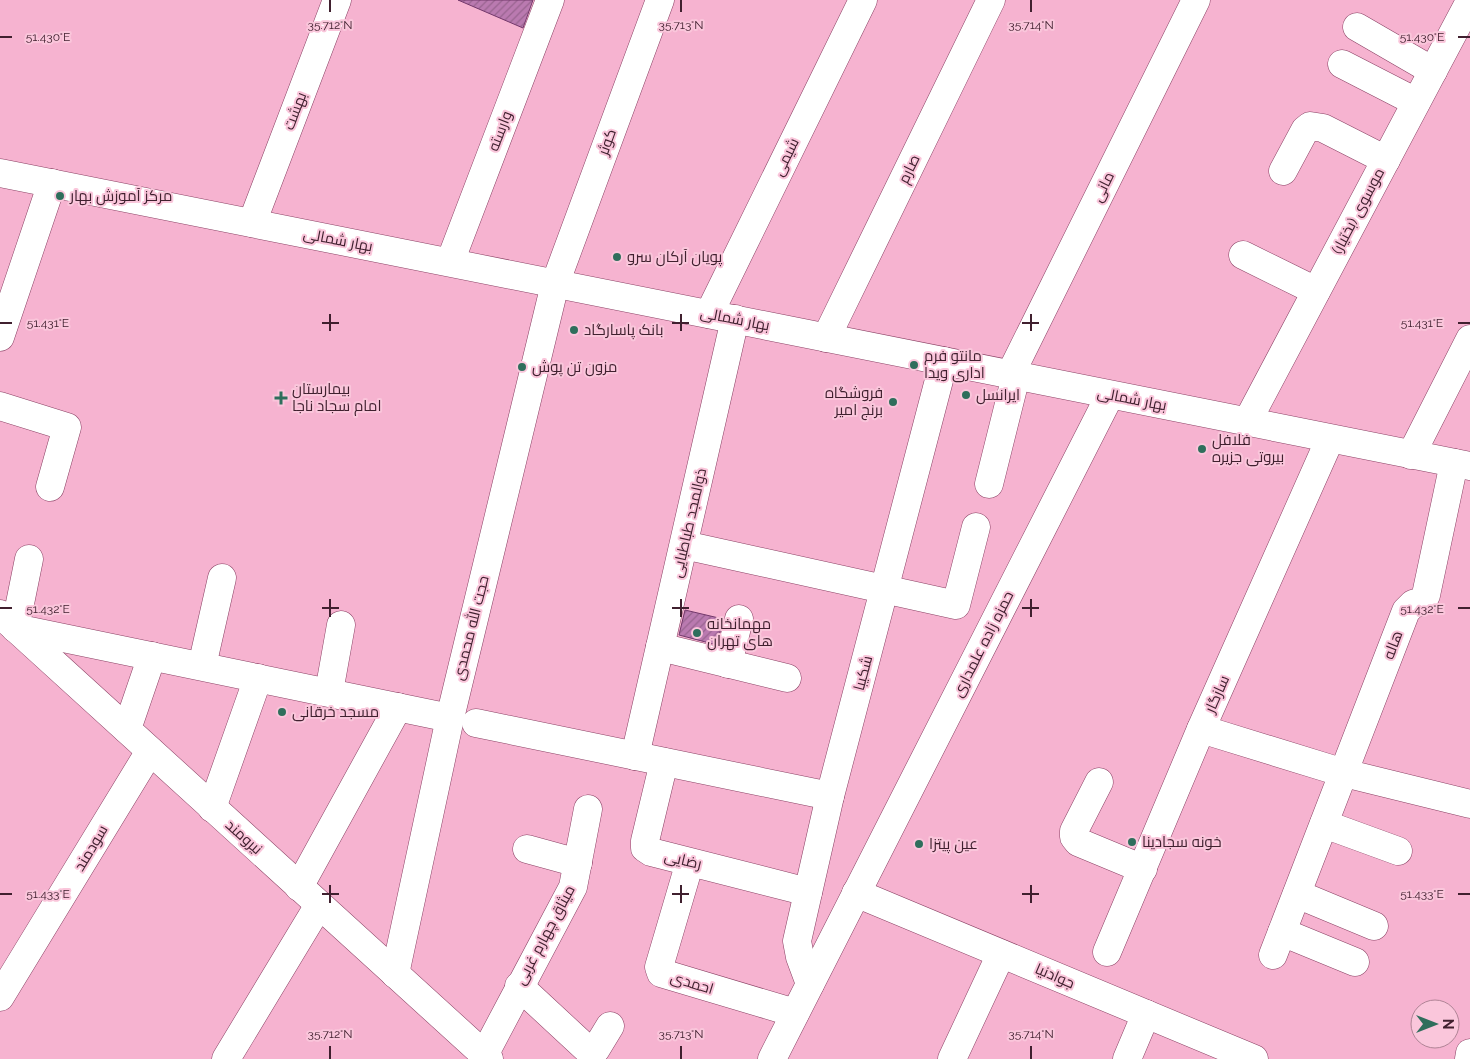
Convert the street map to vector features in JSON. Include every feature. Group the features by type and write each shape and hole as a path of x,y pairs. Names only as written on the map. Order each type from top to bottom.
{"street":[{"name":"بهشت","path":"252,223 337,0"},
{"name":"وارسته","path":"450,262 550,0"},
{"name":"شیمی","path":"708,314 863,0"},
{"name":"صارم","path":"826,338 991,0"},
{"name":"مانی","path":"989,484 1013,375 1196,0"},
{"name":"کوثر","path":"555,284 656,1"},
{"name":"موسوی (بختیار)","path":"1247,422 1470,1"},
{"path":"1357,27 1433,71"},
{"path":"1342,64 1416,102"},
{"path":"1283,171 1305,130 1310,126 1323,128 1386,160"},
{"name":"بهار شمالی","path":"0,172 1462,465"},
{"path":"0,337 52,183"},
{"path":"1243,255 1316,291"},
{"name":"حجت الله محمدی","path":"396,974 450,718 555,284"},
{"name":"ذوالمجد طباطبایی","path":"635,756 735,320"},
{"path":"1411,455 1470,339"},
{"name":"شکیبا","path":"810,984 800,957 798,941 808,892 830,796 944,362"},
{"name":"حمزه زاده علمداری","path":"772,1059 1110,395"},
{"path":"0,406 67,427 50,487"},
{"name":"سازگار","path":"1107,952 1201,729 1330,439"},
{"name":"هاله","path":"1355,962 1278,944 1406,610 1424,599 1426,594 1462,465"},
{"path":"684,545 956,605 976,527"},
{"path":"29,558 7,621 152,656 450,718"},
{"path":"202,666 222,578"},
{"path":"728,664 739,619"},
{"name":"نیرومند","path":"7,621 396,974 485,1058"},
{"path":"329,692 341,624"},
{"path":"660,647 787,678"},
{"path":"126,729 152,656"},
{"path":"212,808 258,678"},
{"path":"299,887 398,707"},
{"path":"476,723 830,796"},
{"path":"1201,729 1344,773 1470,804"},
{"name":"سودمند","path":"0,996 150,751"},
{"name":"رضایی","path":"664,762 645,841 645,848 651,852 808,892"},
{"path":"1099,782 1074,831 1074,837 1078,842 1143,869"},
{"name":"میثاق چهارم غربی","path":"485,1058 519,986 573,887 588,809"},
{"path":"1324,824 1398,851"},
{"path":"528,849 578,863"},
{"name":"احمدی","path":"687,872 659,967 661,973 795,1014"},
{"name":"جوادنیا","path":"856,893 1254,1059"},
{"path":"1297,894 1374,926"},
{"path":"226,1059 320,905"},
{"path":"952,1059 1001,954"},
{"path":"519,986 588,1050 596,1050 610,1026"},
{"path":"1127,1059 1146,1014"},
{"path":"1469,1059 1470,1054"}],"building":[{"path":"458,0 533,0 523,28"},
{"path":"685,610 723,619 717,645 679,635"}],"place":[{"name":"مرکز آموزش بهار","path":"60,196"},
{"name":"پویان آرکان سرو","path":"617,257"},
{"name":"بانک پاسارگاد","path":"574,330"},
{"name":"مانتو فرم اداری ویدا","path":"914,365"},
{"name":"مزون تن پوش","path":"522,367"},
{"name":"ایرانسل","path":"966,395"},
{"name":"بیمارستان امام سجاد ناجا","path":"281,398"},
{"name":"فروشگاه برنج امیر","path":"893,402"},
{"name":"فلافل بیروتی جزیره","path":"1202,449"},
{"name":"مهمانخانه های تهران","path":"697,633"},
{"name":"مسجد خرقانی","path":"282,712"},
{"name":"خونه سجادینا","path":"1132,842"},
{"name":"عین پیتزا","path":"919,844"}]}
